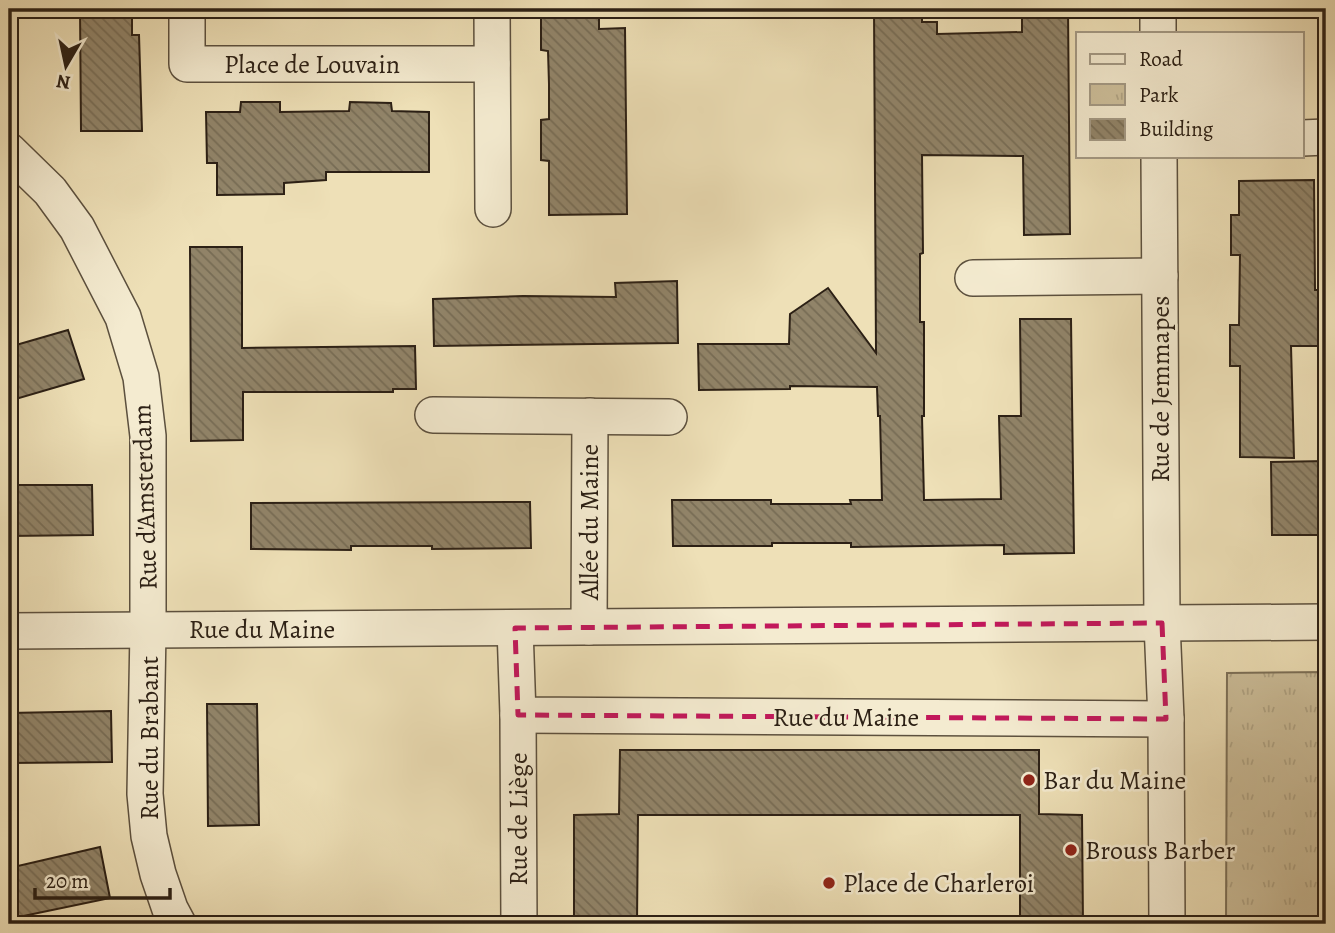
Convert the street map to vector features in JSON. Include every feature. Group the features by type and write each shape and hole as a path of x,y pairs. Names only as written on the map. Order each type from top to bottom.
{"street":[{"name":"Place de Louvain","path":"187,9 187,64 492,64"},
{"path":"492,9 493,209"},
{"path":"1158,9 1158,32"},
{"path":"1304,138 1326,138"},
{"name":"Rue d'Amsterdam","path":"9,151 50,191 77,228 123,317 141,377 148,436 148,631"},
{"name":"Rue de Jemmapes","path":"1159,158 1161,623"},
{"path":"973,278 1160,276"},
{"name":"Allée du Maine","path":"433,415 669,417"},
{"name":"Allée du Maine","path":"589,627 590,416"},
{"name":"Rue du Maine","path":"9,631 1326,622"},
{"path":"1161,623 1166,719 1167,924"},
{"path":"515,628 518,715"},
{"name":"Rue du Brabant","path":"148,631 145,794 149,836 158,874 178,924"},
{"name":"Rue du Maine","path":"518,715 1166,719"},
{"name":"Rue de Liège","path":"518,715 519,924"}],"highlighted area":[{"path":"1162,623 1166,719 518,715 515,628"}],"green space":[{"path":"1326,672 1326,924 1226,924 1227,673"}],"building":[{"path":"80,9 132,9 132,35 139,35 142,131 81,131"},
{"path":"599,9 599,29 625,28 627,214 549,215 549,161 541,160 541,120 549,119 549,84 548,51 541,50 541,10"},
{"path":"874,9 922,9 922,22 937,22 937,34 1022,32 1022,9 1068,9 1070,234 1024,235 1023,156 922,155 923,253 920,254 920,322 924,322 924,500 1001,499 999,416 1021,416 1020,319 1071,319 1074,553 1004,554 1004,545 851,547 851,543 772,543 772,546 673,546 672,500 771,500 771,504 851,504 850,500 882,500 877,387 790,386 790,389 699,390 698,344 789,344 790,314 828,288 876,353"},
{"path":"241,102 280,102 280,112 349,111 350,102 391,103 392,111 429,112 429,172 326,172 326,180 284,183 284,194 217,195 217,163 207,163 206,112 240,112"},
{"path":"1314,180 1315,290 1326,290 1326,346 1291,346 1294,458 1240,457 1240,366 1230,366 1230,325 1239,325 1240,255 1231,255 1231,215 1239,215 1239,181"},
{"path":"190,247 242,247 242,348 415,346 416,389 393,389 393,392 243,392 243,440 191,441"},
{"path":"677,281 678,343 434,346 433,299 616,297 615,283"},
{"path":"68,330 84,379 9,401 9,347"},
{"path":"1326,461 1326,535 1272,535 1271,462"},
{"path":"9,485 92,485 93,535 9,536"},
{"path":"530,502 531,548 351,546 351,550 251,549 251,503"},
{"path":"207,704 257,704 259,825 208,826"},
{"path":"111,711 112,762 9,763 9,713"},
{"path":"620,750 1039,750 1039,814 1082,815 1083,924 1020,924 1020,815 638,815 637,924 574,924 574,815 619,814"},
{"path":"100,847 110,898 9,919 9,868"}],"place":[{"name":"Bar du Maine","path":"1029,780"},
{"name":"Brouss Barber","path":"1071,850"},
{"name":"Place de Charleroi","path":"829,883"}]}
